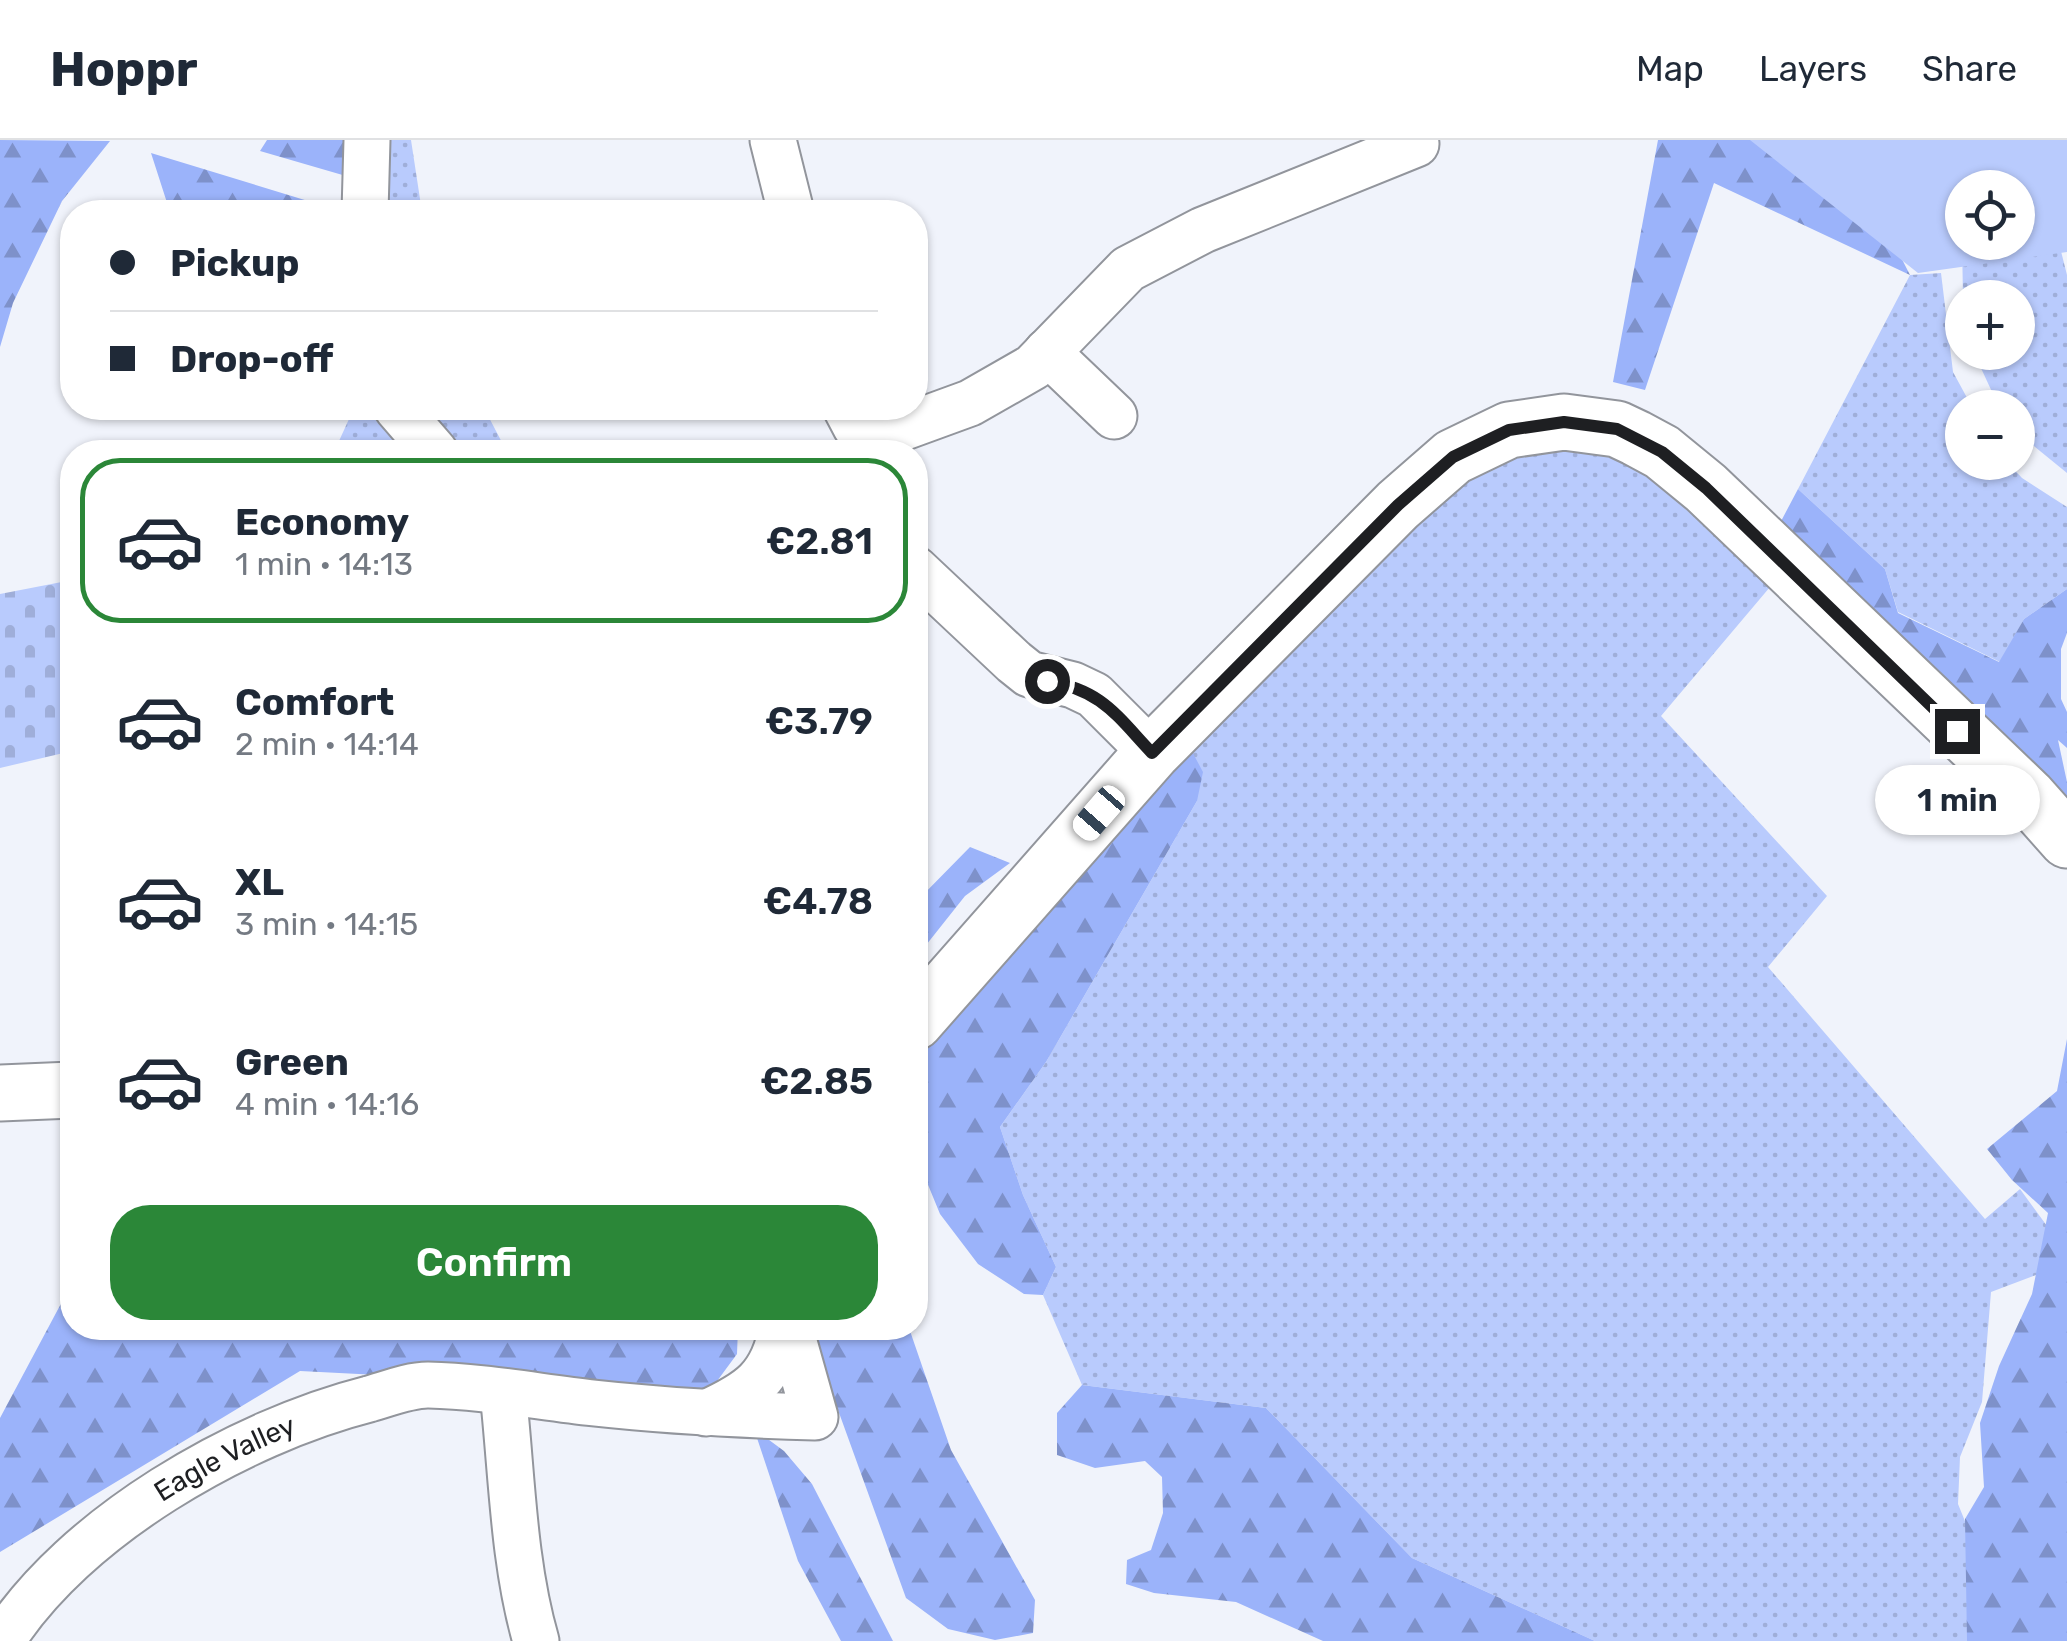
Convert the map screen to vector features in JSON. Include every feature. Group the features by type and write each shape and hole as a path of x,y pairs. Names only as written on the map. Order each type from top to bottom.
{"main road":[{"path":"928,1007 1152,753 1384,518 1453,457 1509,430 1564,422 1617,429 1662,452 1706,488 2028,796 2067,840"},
{"path":"0,1092 60,1090"}],"street":[{"path":"366,200 368,140"},
{"path":"773,140 788,200"},
{"path":"928,418 1002,387 1047,352 1128,269 1172,244 1416,144"},
{"path":"1047,352 1114,416"},
{"path":"407,420 424,440"},
{"path":"852,420 868,440"},
{"path":"886,440 896,430 923,420"},
{"path":"928,582 1029,674 1094,694 1152,753"},
{"path":"704,1414 748,1394 777,1356 780,1340"},
{"name":"Eagle Valley","path":"2,1641 18,1615 60,1567 109,1525 234,1449 342,1406 424,1384 704,1414 815,1417 793,1340"},
{"path":"503,1392 525,1586 536,1641"}],"green space":[{"path":"0,140 110,141 60,200 13,303 0,347"},
{"path":"267,140 349,140 346,176 260,151"},
{"path":"382,140 411,140 420,200 381,200"},
{"path":"1658,140 1775,140 1854,165 1910,275 1714,183 1645,390 1613,382"},
{"path":"1750,140 2067,140 2067,252 2035,257 2035,170 1945,170 1945,260 2010,260 1918,273"},
{"path":"2033,140 2067,275 2067,473 2035,447 2035,390 1991,390 1982,370 2035,370 2035,280 1963,280 1962,260 2035,260 2035,170 2024,170"},
{"path":"151,153 305,200 166,200"},
{"path":"1941,273 1945,370 1953,370 1963,390 1945,390 1945,480 2025,480 2067,507 2067,589 2024,619 2000,662 1898,612 1885,569 1798,489 1910,275"},
{"path":"349,420 376,420 393,440 339,440"},
{"path":"435,420 490,420 501,440 451,440"},
{"path":"1614,447 1684,491 1770,587 1661,716 1827,896 1768,967 1985,1219 2020,1189 2050,1230 2044,1272 1991,1292 1982,1402 1960,1457 1958,1504 1980,1558 1977,1641 1595,1641 1412,1558 1266,1408 1082,1385 1043,1295 1056,1267 1023,1195 1000,1127 1046,1062 1197,801 1189,746 1474,465 1497,453"},
{"path":"1798,489 1885,569 1898,613 1999,662 2024,619 2067,589 2061,699 2067,712 2067,748 2058,740 2067,782 2067,810 1779,525"},
{"path":"60,582 60,754 0,768 0,594"},
{"path":"1189,746 1203,772 1197,801 1046,1062 1000,1127 1023,1195 1056,1267 1043,1295 1024,1294 978,1264 940,1214 928,1185 928,1038 968,983"},
{"path":"970,847 1010,863 965,896 928,943 928,890"},
{"path":"2067,1039 2067,1641 1967,1641 1965,1519 1984,1487 1980,1423 1999,1366 2032,1294 2048,1213 2012,1180 1987,1149 2057,1091"},
{"path":"60,1306 60,1340 738,1340 737,1354 709,1392 300,1371 0,1552 0,1418"},
{"path":"817,1340 913,1340 951,1450 1035,1600 1033,1633 995,1640 948,1629 906,1598 825,1374"},
{"path":"1082,1385 1266,1408 1412,1558 1595,1641 1323,1641 1236,1602 1154,1593 1126,1584 1127,1560 1151,1550 1163,1513 1162,1477 1145,1461 1095,1468 1057,1455 1057,1413"},
{"path":"754,1429 784,1451 812,1484 893,1641 841,1641 798,1561"}],"route":[{"path":"1047,681 1073,685 1094,694 1152,753 1398,505 1453,457 1509,430 1564,422 1617,429 1662,452 1706,488 1957,731"}]}
